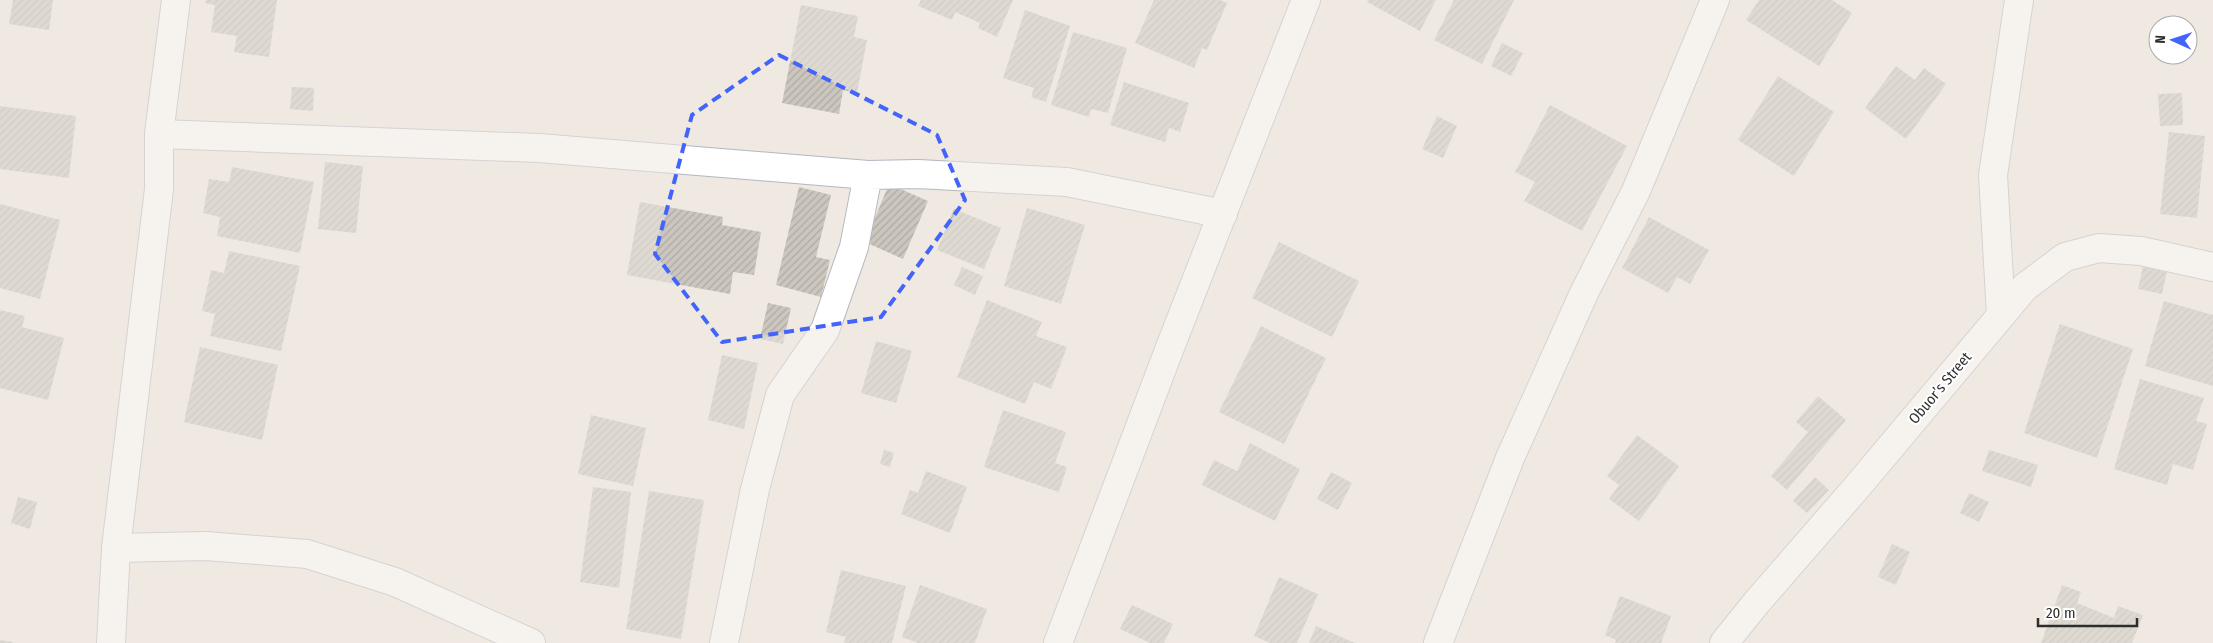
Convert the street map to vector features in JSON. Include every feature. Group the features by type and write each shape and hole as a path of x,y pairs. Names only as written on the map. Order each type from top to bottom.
{"street":[{"path":"111,643 116,548 159,189 160,134 176,0"},
{"path":"1058,643 1306,0"},
{"path":"1438,643 1510,458 1584,293 1636,191 1716,0"},
{"path":"2001,315 1993,175 2019,0"},
{"path":"160,134 539,148 868,174 918,174 1067,182 1223,214"},
{"path":"724,643 755,489 780,395 825,330 854,247 868,174"},
{"name":"Obuor’s Street","path":"1724,643 2025,287 2065,257 2099,248 2142,251 2213,267"},
{"path":"116,548 206,546 307,554 395,582 531,643"}],"highlighted area":[{"path":"779,55 937,135 965,200 881,317 722,342 655,254 692,115"}],"building":[{"path":"13,0 53,0 49,30 9,24"},
{"path":"206,0 277,0 269,57 234,52 237,36 211,32 215,5 205,3"},
{"path":"921,0 1013,0 997,37 978,28 980,23 955,12 952,20 918,6"},
{"path":"1154,0 1220,0 1227,3 1207,50 1202,48 1194,68 1135,43"},
{"path":"1368,0 1436,0 1420,31 1367,2"},
{"path":"1454,0 1514,0 1482,64 1434,40"},
{"path":"1759,0 1832,0 1852,13 1819,66 1746,20"},
{"path":"801,5 858,16 854,37 867,40 857,93 843,90 839,114 782,103"},
{"path":"1025,10 1070,26 1046,102 1031,97 1034,88 1003,78"},
{"path":"1073,32 1127,48 1108,113 1091,109 1089,117 1051,105"},
{"path":"1502,43 1523,53 1511,76 1491,66"},
{"path":"1896,66 1915,80 1924,68 1946,84 1906,139 1865,108"},
{"path":"1778,76 1834,112 1794,176 1738,140"},
{"path":"1124,82 1189,103 1180,132 1169,128 1165,142 1110,125"},
{"path":"292,87 314,88 313,111 290,109"},
{"path":"2182,93 2183,125 2160,126 2158,94"},
{"path":"1550,105 1627,146 1582,231 1524,201 1535,182 1515,172"},
{"path":"0,106 76,116 69,178 0,169"},
{"path":"1437,116 1457,126 1443,158 1422,149"},
{"path":"2169,132 2205,136 2197,218 2160,214"},
{"path":"325,162 363,166 356,233 318,229"},
{"path":"232,167 314,182 300,253 217,236 220,217 203,213 209,179 229,182"},
{"path":"889,184 928,201 903,259 865,242"},
{"path":"799,187 831,195 816,257 830,260 821,297 776,285"},
{"path":"640,202 723,217 722,225 761,232 754,275 733,272 730,294 627,275"},
{"path":"0,204 60,220 40,299 0,288"},
{"path":"1027,208 1085,225 1061,304 1004,286"},
{"path":"954,209 1001,228 984,269 937,250"},
{"path":"1649,217 1709,250 1690,284 1677,277 1668,293 1622,268"},
{"path":"1279,242 1359,281 1332,337 1252,298"},
{"path":"229,251 300,266 281,351 210,336 215,314 202,311 211,270 224,273"},
{"path":"2143,266 2167,271 2162,294 2138,289"},
{"path":"962,267 983,276 975,295 954,285"},
{"path":"987,300 1042,322 1036,336 1067,347 1051,389 1034,382 1025,404 957,377"},
{"path":"2164,301 2213,315 2213,386 2145,366"},
{"path":"768,303 791,308 783,344 760,339"},
{"path":"0,310 25,316 22,327 64,338 48,400 0,388"},
{"path":"2060,324 2133,349 2097,458 2024,433"},
{"path":"1261,326 1326,358 1284,444 1219,412"},
{"path":"876,341 912,351 896,403 861,393"},
{"path":"200,347 278,365 262,440 184,422"},
{"path":"722,355 758,363 744,429 708,420"},
{"path":"2140,379 2204,398 2196,421 2207,424 2193,470 2173,464 2167,485 2114,469"},
{"path":"1818,396 1846,420 1787,490 1771,476 1808,432 1796,422"},
{"path":"1003,410 1066,432 1055,463 1067,467 1059,492 984,467"},
{"path":"591,415 646,428 633,486 578,474"},
{"path":"1637,435 1679,466 1639,521 1609,499 1619,485 1607,476"},
{"path":"1250,443 1300,469 1275,521 1202,485 1214,460 1237,471"},
{"path":"884,450 894,453 890,467 880,464"},
{"path":"1989,450 2038,465 2031,487 1982,471"},
{"path":"926,471 967,487 950,533 901,514 910,490 918,493"},
{"path":"1331,472 1352,483 1338,510 1317,499"},
{"path":"1815,477 1829,490 1807,513 1793,501"},
{"path":"593,487 631,492 619,588 580,582"},
{"path":"649,491 704,500 681,639 626,629"},
{"path":"1969,493 1989,502 1979,522 1960,513"},
{"path":"18,497 37,502 30,529 11,523"},
{"path":"1892,544 1910,552 1896,585 1878,577"},
{"path":"841,570 906,586 892,643 844,643 846,637 826,632"},
{"path":"1279,577 1318,594 1297,643 1270,643 1254,636"},
{"path":"920,585 987,609 975,643 918,643 902,637"},
{"path":"2062,585 2081,592 2077,603 2114,618 2118,606 2143,615 2132,643 2041,643"},
{"path":"1620,596 1671,616 1661,643 1615,643 1616,640 1605,635"},
{"path":"1132,605 1173,624 1164,643 1150,643 1120,629"},
{"path":"1316,626 1355,643 1309,643"},
{"path":"0,640 13,642 0,643"}]}
